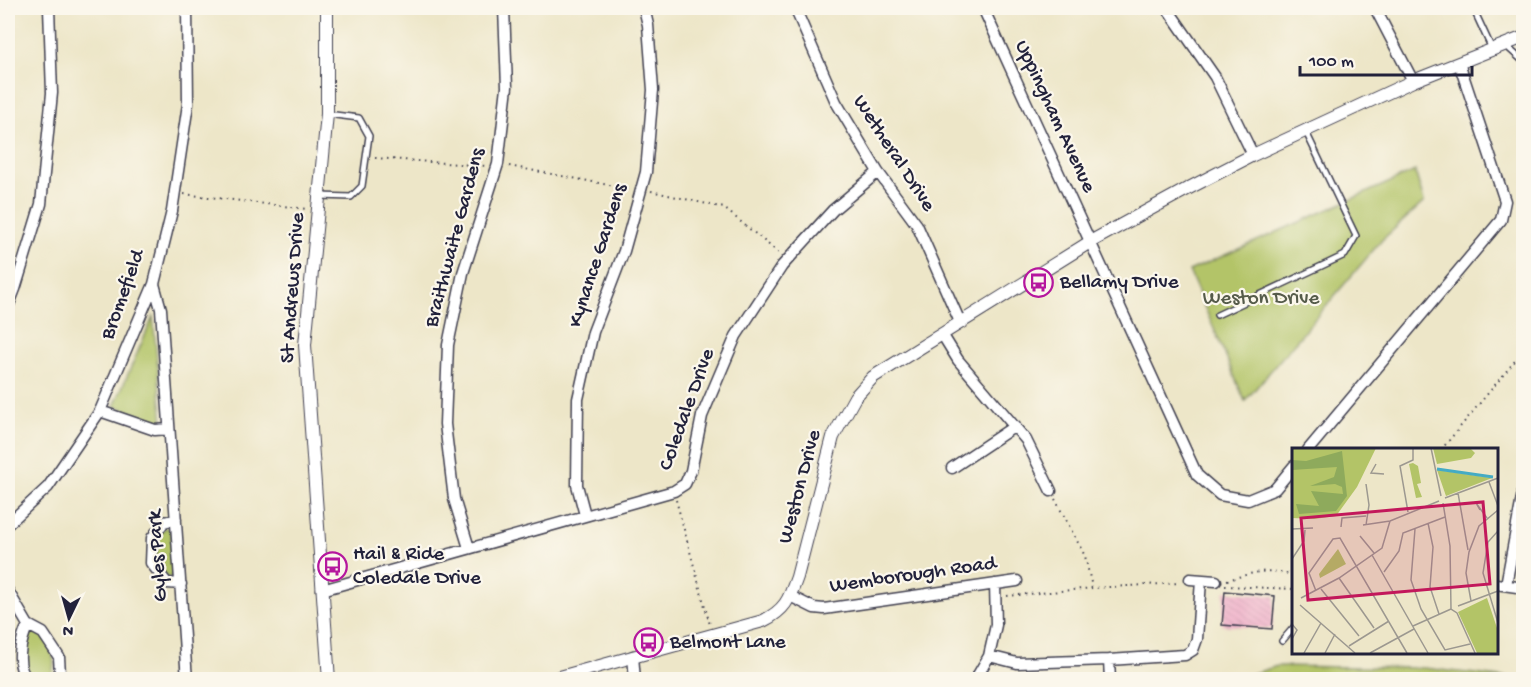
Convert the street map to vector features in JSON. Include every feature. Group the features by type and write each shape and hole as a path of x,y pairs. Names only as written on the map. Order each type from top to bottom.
{"street":[{"path":"8,307 41,204 52,93 49,8"},
{"name":"Bromefield","path":"8,524 48,487 99,411 154,284 175,194 188,104 187,8"},
{"name":"St Andrews Drive","path":"327,8 327,114 305,345 329,680"},
{"name":"Braithwaite Gardens","path":"469,548 454,499 445,424 448,345 463,273 498,164 507,87 504,8"},
{"name":"Kynance Gardens","path":"585,515 577,485 578,399 593,332 624,251 646,172 653,90 648,25 644,8"},
{"name":"Wetheral Drive","path":"795,8 836,102 878,172 917,225 960,322"},
{"name":"Uppingham Avenue","path":"983,8 1090,242"},
{"path":"1167,8 1215,78 1254,155"},
{"path":"1375,8 1413,81"},
{"name":"Weston Drive","path":"790,596 797,578 833,437 855,397 873,378 1090,242 1254,155 1413,81 1524,37"},
{"path":"1310,448 1501,220 1505,201 1459,63"},
{"name":"Coledale Drive","path":"322,590 674,491 685,484 691,471 702,416 736,336 787,260 833,210 878,172"},
{"path":"1090,242 1197,476 1220,495 1248,500 1275,489 1292,468"},
{"name":"Gyles Park","path":"154,284 161,309 187,680"},
{"path":"942,334 958,360 1026,440 1051,491"},
{"path":"99,411 155,429 169,429"},
{"path":"952,468 1015,426"},
{"path":"1524,487 1501,584 1524,588"},
{"path":"177,519 164,522 152,538 151,562 167,582 181,584"},
{"name":"Wemborough Road","path":"790,596 814,608 824,609 1017,581"},
{"path":"989,656 1017,663 1185,656 1193,650 1197,639 1197,581 1218,584"},
{"path":"975,680 989,656 996,625 995,584"},
{"path":"8,591 28,625 43,633 59,657 60,674 57,680"},
{"path":"549,680 763,621 780,612 790,596"},
{"path":"28,625 22,638 20,658 24,676 28,680"},
{"path":"633,656 635,680"},
{"path":"1109,660 1110,680"}],"lane":[{"path":"1473,8 1492,49"},
{"path":"1505,45 1524,62"},
{"path":"320,196 351,196 362,186 369,136 359,118 327,114"},
{"path":"1217,315 1345,255 1356,236 1305,131"},
{"path":"1282,641 1292,629"}],"path":[{"path":"366,158 480,167 498,164 658,192 724,208 787,260"},
{"path":"175,194 318,210"},
{"path":"1443,448 1524,350"},
{"path":"674,491 713,634"},
{"path":"1051,491 1085,556 1093,588"},
{"path":"1218,584 1257,572 1274,571 1292,576"},
{"path":"1004,596 1197,581"},
{"path":"1218,584 1292,589"}],"green space":[{"name":"Weston Drive","path":"1415,171 1424,202 1382,240 1245,401 1189,271"},
{"path":"153,317 163,423 114,406"},
{"path":"164,528 168,528 171,532 173,573 172,577 167,578 158,564 155,553 157,542"},
{"path":"29,630 42,635 49,646 54,663 49,679 30,679 21,660"},
{"path":"1277,666 1424,668 1518,679 1236,679"}],"building":[{"path":"1225,591 1275,596 1272,629 1222,625"}],"place":[{"name":"Bellamy Drive","path":"1039,283"},
{"name":"Hail & Ride Coledale Drive","path":"332,567"},
{"name":"Belmont Lane","path":"649,643"}]}
